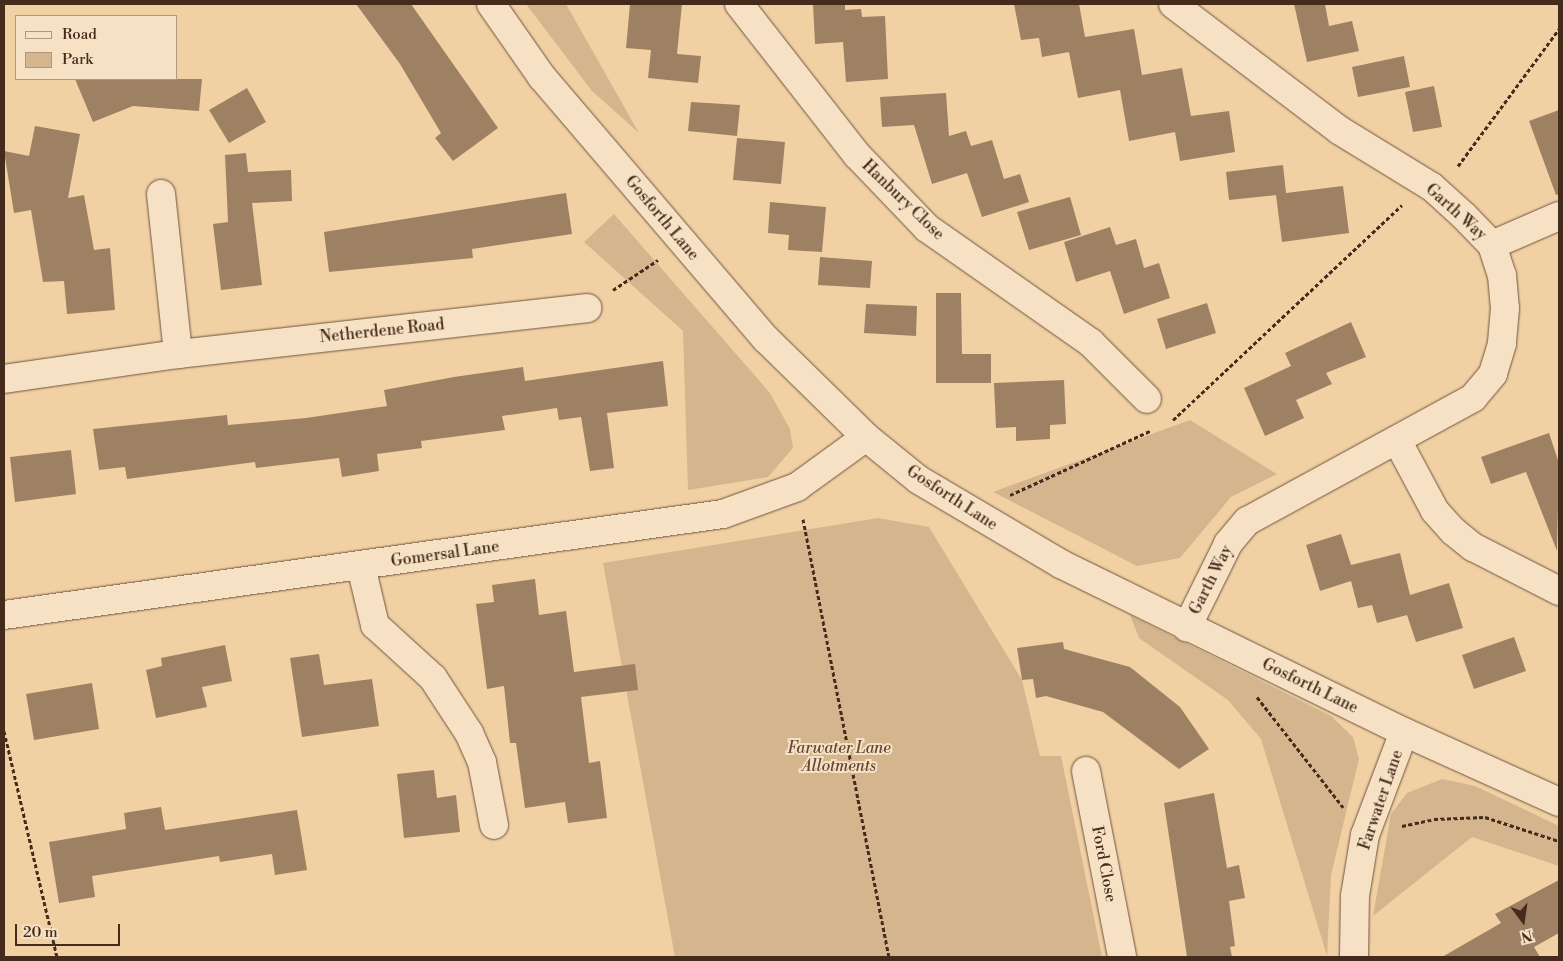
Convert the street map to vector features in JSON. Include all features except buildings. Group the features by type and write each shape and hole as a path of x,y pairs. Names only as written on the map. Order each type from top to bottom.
{"street":[{"name":"Gosforth Lane","path":"491,4 542,77 766,339 866,437 919,480 971,513 1187,627 1404,732 1559,802"},
{"name":"Hanbury Close","path":"739,4 857,156 927,228 1091,343 1148,399"},
{"name":"Garth Way","path":"1173,4 1339,130 1432,187 1492,245 1502,275 1505,308 1502,344 1493,374 1473,398 1398,442 1247,521 1228,544 1187,627"},
{"path":"161,194 178,354"},
{"path":"1492,245 1559,216"},
{"name":"Netherdene Road","path":"4,379 178,354 587,308"},
{"name":"Gomersal Lane","path":"4,615 723,514 797,487 866,437"},
{"path":"1398,442 1436,511 1453,530 1473,547 1559,591"},
{"path":"361,566 375,625 433,678 469,733 482,762 494,825"},
{"name":"Farwater Lane","path":"1354,957 1354,896 1366,834 1404,732"},
{"name":"Ford Close","path":"1086,771 1122,957"}],"path":[{"path":"1164,425 1406,201 1432,187 1460,165 1559,30"},
{"path":"587,308 683,243"},
{"path":"971,513 1156,429"},
{"path":"797,487 889,957"},
{"path":"1256,695 1366,834 1434,819 1485,817 1559,841"},
{"path":"4,731 57,957"}],"green space":[{"path":"526,4 566,4 639,133 592,91"},
{"path":"614,214 770,393 790,429 793,448 768,477 688,490 683,331 584,242"},
{"path":"1190,420 1277,474 1231,497 1180,558 1137,566 993,492"},
{"name":"Farwater Lane Allotments","path":"878,518 929,527 1022,680 1040,756 1061,756 1102,957 675,957 603,563"},
{"path":"1130,615 1331,716 1353,737 1359,759 1331,875 1327,956 1261,739 1228,700 1139,638"},
{"path":"1442,779 1475,786 1559,826 1559,866 1472,837 1373,916 1391,814 1407,793"}]}
